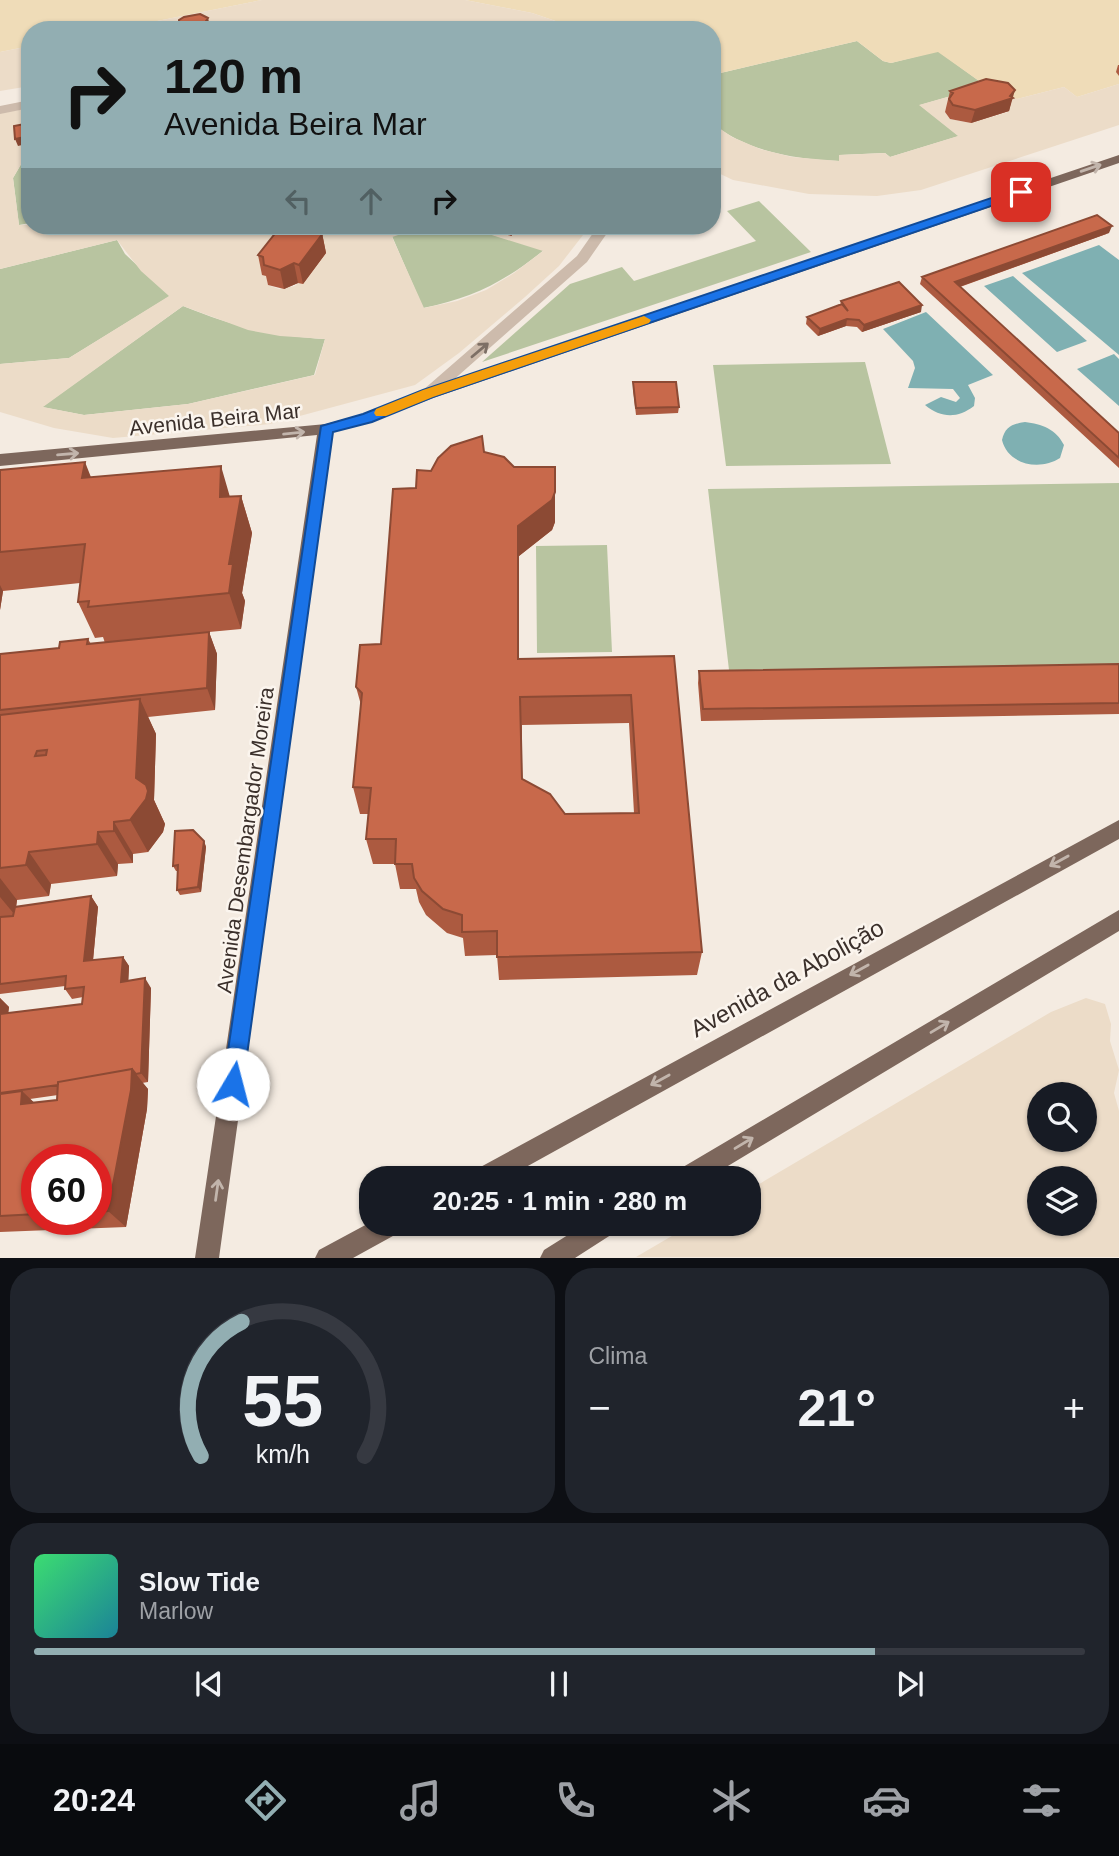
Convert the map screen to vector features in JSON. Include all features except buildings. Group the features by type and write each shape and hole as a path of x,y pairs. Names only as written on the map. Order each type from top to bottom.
{"main road":[{"name":"Avenida Beira Mar","path":"0,460 326,429 367,418 428,394 1119,159"},
{"name":"Avenida Desembargador Moreira","path":"207,1258 326,429"},
{"name":"Avenida da Abolição","path":"504,1166 1119,829"},
{"path":"706,1166 1119,920"},
{"path":"327,1258 369,1236"},
{"path":"551,1258 587,1236"}],"lane":[{"path":"0,110 21,106"},
{"name":"Avenida Beira Mar","path":"428,394 582,259 599,235"}],"green space":[{"path":"857,41 883,61 891,63 938,51 986,86 920,105 959,136 890,157 885,153 839,155 840,161 773,152 741,141 721,129 721,73"},
{"path":"21,164 19,225 13,178"},
{"path":"759,201 811,252 482,362 570,284 622,267 634,281 756,241 727,211"},
{"path":"493,235 544,250 501,280 473,294 423,308 392,236"},
{"path":"117,240 125,254 170,296 69,358 0,364 0,269"},
{"path":"183,306 252,329 325,339 314,375 188,404 84,415 42,407"},
{"path":"865,362 891,464 726,466 713,365"},
{"path":"1119,483 1119,664 729,670 708,489"},
{"path":"607,545 612,652 537,653 536,546"}],"sand":[{"path":"0,0 262,0 157,21 21,21 21,48 0,52"},
{"path":"465,0 1119,0 1119,84 1077,97 1064,87 1017,99 996,93 938,52 891,63 883,61 857,41 721,73 721,21 556,21 532,13"}],"shaded area":[{"path":"262,0 465,0 532,13 556,21 157,21"},
{"path":"21,48 21,88 0,91 0,52"},
{"path":"1119,84 1119,125 921,190 877,196 809,194 733,180 721,174 721,129 760,149 792,157 839,161 839,155 885,153 890,157 958,136 919,105 986,86 996,93 1017,99 1064,87 1077,97","holes":["946,108 1008,112 971,123 950,119 945,112"]},
{"path":"21,110 21,141 18,145 21,145 21,164 13,178 21,235 398,235 392,237 424,308 457,301 486,290 543,251 492,235 583,235 559,266 525,297 459,353 415,385 270,424 113,438 54,428 0,412 0,364 69,358 169,296 141,271 117,240 0,269 0,113","holes":["326,253 295,286 279,289 268,285 267,276","183,306 248,330 280,336 325,339 315,375 188,404 84,415 43,407"]},
{"path":"1086,998 1105,1004 1111,1024 1110,1041 1119,1070 1114,1093 1119,1111 1119,1257 636,1257 672,1236 761,1236 761,1183 1051,1012"}],"water":[{"path":"1099,245 1119,260 1119,355 1022,273"},
{"path":"1013,276 1087,341 1057,352 984,286"},
{"path":"926,312 993,375 968,385 975,398 974,406 955,415 937,412 925,405 941,397 956,402 960,398 953,389 908,388 915,368 913,361 883,329"},
{"path":"1114,354 1119,359 1119,406 1077,369"},
{"path":"1025,422 1043,426 1057,435 1064,445 1060,458 1034,465 1011,455 1005,448 1003,436 1010,427"}],"slow traffic":[{"path":"381,413 428,394 644,320"}],"route":[{"path":"233,1084 326,429 367,418 428,394 1021,192"}]}
